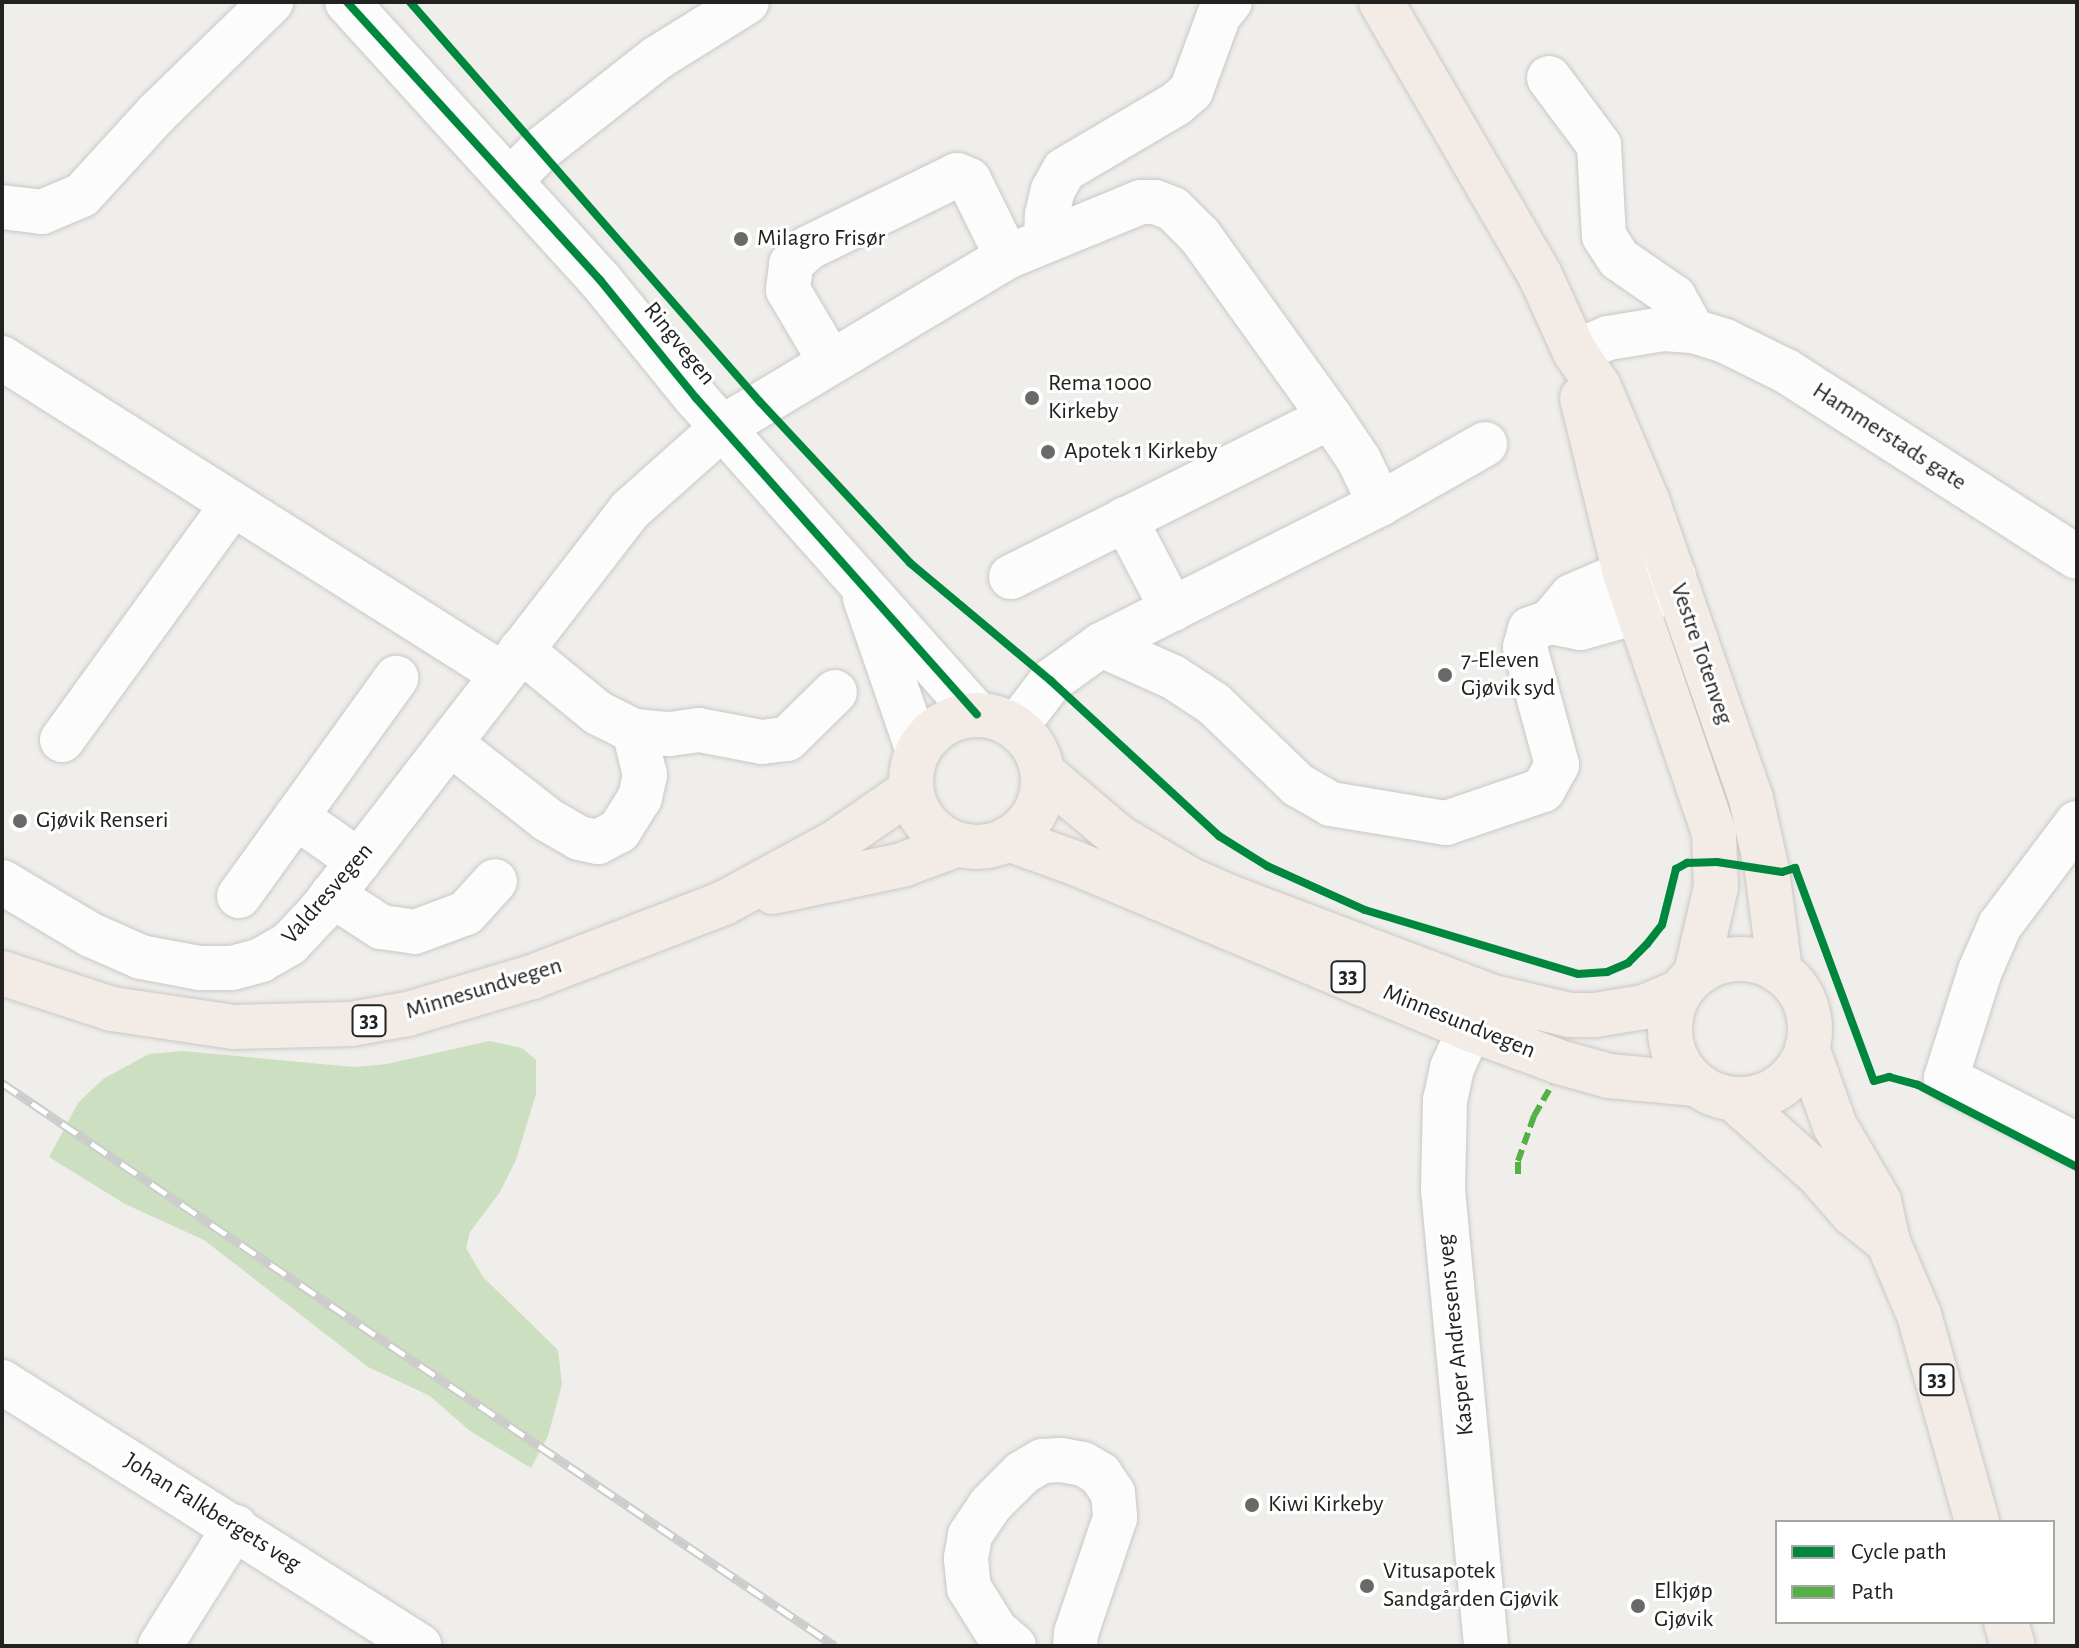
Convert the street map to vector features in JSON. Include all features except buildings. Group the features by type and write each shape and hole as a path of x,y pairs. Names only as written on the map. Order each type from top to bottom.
{"main road":[{"name":"Vestre Totenveg","path":"1381,2 1540,275 1575,352 1599,387 1647,500 1751,799 1767,870 1780,971"},
{"name":"Vestre Totenveg","path":"1575,352 1592,446 1631,592 1714,833 1716,887 1688,983"},
{"name":"Minnesundvegen","path":"2,973 112,1009 176,1021 234,1027 351,1024 469,999 724,903 836,842 914,769 927,735 948,720 997,720 1031,742 1043,773 1120,838 1189,879 1227,896 1493,997 1570,1015 1595,1015 1644,1007 1688,983"},
{"path":"914,769 922,820 934,833 956,845"},
{"path":"1008,839 1026,826 1036,811 1043,791 1043,773"},
{"name":"Minnesundvegen","path":"724,903 902,865 956,845 982,847 1008,839 1075,863 1470,1029 1609,1076 1715,1091"},
{"name":"33","path":"1888,1242 1852,1213 1818,1174 1678,1062 1672,1048 1671,1019 1688,983 1719,962 1744,959 1780,971 1806,1005 1807,1048 1835,1126 1879,1201 1888,1242 1919,1315 1976,1520"},
{"name":"33","path":"1715,1091 1750,1098 1780,1086 1801,1063 1807,1048"},
{"path":"2007,1624 2013,1646"}],"street":[{"path":"2,207 42,212 82,195 156,114 270,2"},
{"name":"Ringvegen","path":"347,2 600,280 723,427 861,584 997,720"},
{"path":"510,181 540,150 657,58 747,2"},
{"path":"1046,240 1047,215 1053,190 1064,170 1176,104 1191,91 1219,15 1230,2"},
{"path":"1549,78 1599,145 1604,236 1619,259 1674,297 1693,331"},
{"path":"830,361 788,290 791,264 808,248 957,175 969,180 1007,257"},
{"name":"Valdresvegen","path":"2,882 91,935 141,957 200,968 232,968 261,960 289,944 332,895 451,744 630,510 723,427 1007,257 1141,202 1155,202 1173,209 1200,236 1359,460 1380,504"},
{"name":"Hammerstads gate","path":"1575,352 1608,338 1638,331 1693,331 1725,341 1786,371 2077,557"},
{"path":"2,358 233,504 634,731 670,734 699,730 762,742 787,739 835,692"},
{"path":"1011,577 1330,417"},
{"path":"997,720 1101,645 1380,504 1485,444"},
{"path":"62,740 233,504"},
{"path":"1125,519 1172,609"},
{"path":"1101,645 1173,677 1214,704 1298,785 1331,804 1446,823 1543,790 1557,765 1525,647 1530,629 1550,622 1572,596 1631,592 1674,576"},
{"name":"Ringvegen","path":"861,584 914,769"},
{"path":"239,896 396,678"},
{"path":"451,744 548,820 579,838 598,842 619,831 640,798 645,775 634,731"},
{"path":"296,817 359,861"},
{"path":"2077,823 2000,925 1980,971 1946,1078 2077,1145"},
{"path":"332,895 381,927 415,932 466,913 495,881"},
{"name":"Kasper Andresens veg","path":"1470,1029 1452,1068 1445,1100 1443,1190 1486,1646"},
{"name":"Johan Falkbergets veg","path":"2,1382 420,1646"},
{"path":"1014,1646 987,1620 969,1588 966,1558 970,1535 990,1505 1022,1473 1042,1461 1061,1460 1083,1464 1100,1474 1113,1493 1115,1518 1076,1633 1075,1646"},
{"path":"160,1646 235,1527"}],"green space":[{"path":"489,1041 522,1048 536,1060 536,1094 516,1160 500,1192 470,1232 466,1248 483,1277 558,1350 562,1384 548,1436 531,1468 470,1431 430,1396 368,1367 204,1240 125,1204 49,1157 78,1103 103,1079 149,1054 183,1051 354,1067 387,1064"}],"railway":[{"path":"2,1083 835,1646"}],"marked path":[{"path":"1518,1174 1518,1161 1534,1116 1552,1085"}],"cycle path":[{"path":"347,2 600,280 696,398 977,714"},
{"path":"410,2 760,402 910,563 1051,681 1219,836 1267,866 1365,910 1578,974 1607,972 1628,963 1647,944 1662,925 1676,869 1687,863 1717,862 1782,872 1795,868 1874,1081 1889,1077 1918,1085 2077,1167"}],"place":[{"name":"Milagro Frisør","path":"741,239"},
{"name":"Rema 1000 Kirkeby","path":"1032,398"},
{"name":"Apotek 1 Kirkeby","path":"1048,452"},
{"name":"7-Eleven Gjøvik syd","path":"1445,675"},
{"name":"Gjøvik Renseri","path":"20,821"},
{"name":"Kiwi Kirkeby","path":"1252,1505"},
{"name":"Vitusapotek Sandgården Gjøvik","path":"1367,1586"},
{"name":"Elkjøp Gjøvik","path":"1638,1606"}]}
